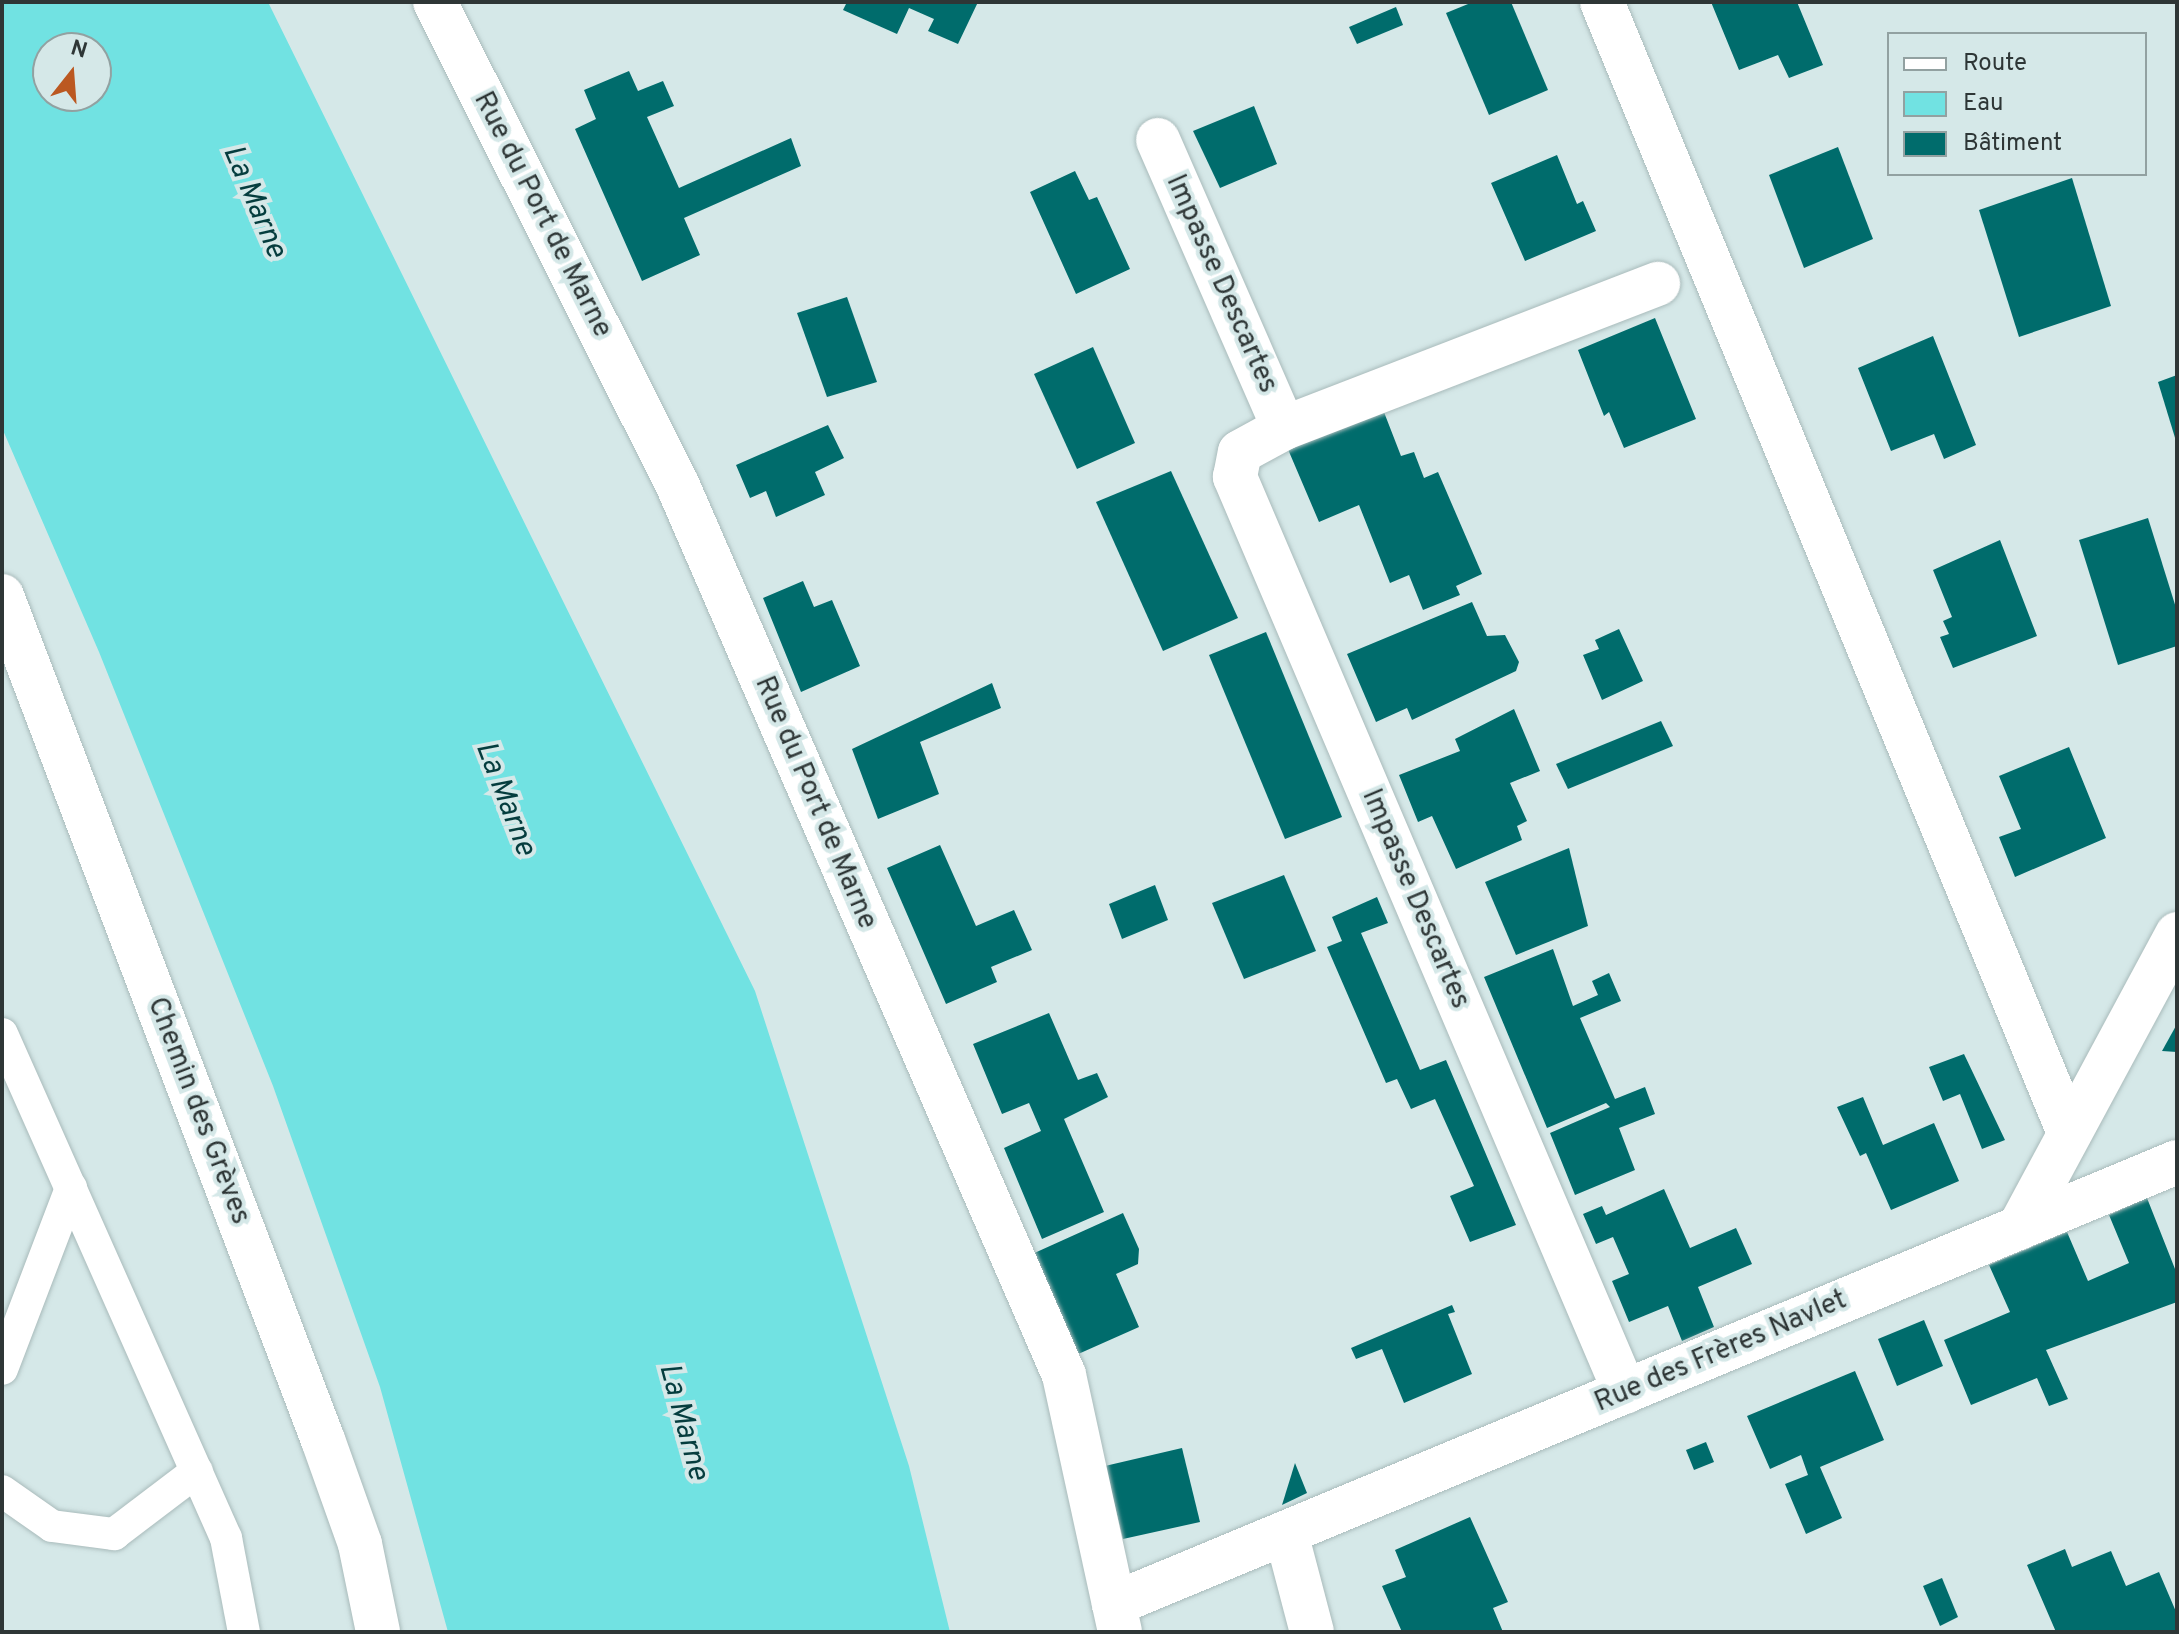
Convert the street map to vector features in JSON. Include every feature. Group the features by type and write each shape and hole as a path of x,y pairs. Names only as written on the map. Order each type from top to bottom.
{"street":[{"name":"Rue du Port de Marne","path":"435,2 678,486 1064,1375 1117,1618"},
{"path":"1602,2 2069,1133"},
{"name":"Impasse Descartes","path":"1158,140 1284,428"},
{"name":"Impasse Descartes","path":"1625,1392 1235,477 1240,452 1284,428 1658,284"},
{"name":"Chemin des Grèves","path":"2,596 323,1440 360,1544 378,1632"},
{"path":"2019,1228 2177,934"},
{"name":"Rue des Frères Navlet","path":"1117,1618 1286,1533 2177,1162"},
{"path":"1286,1533 1312,1632"}],"lane":[{"path":"2,1034 226,1538 244,1632"},
{"path":"2,1369 71,1188"},
{"path":"2,1491 52,1526 114,1534 197,1471"}],"water":[{"name":"La Marne","path":"2,2 268,2 755,991 909,1466 950,1632 448,1632 380,1387 273,1086 99,652 2,428"}],"building":[{"path":"847,2 978,2 958,44 928,31 934,19 909,8 897,34 843,10"},
{"path":"1473,2 1511,2 1548,90 1489,115 1446,13"},
{"path":"1711,2 1797,2 1823,65 1789,78 1778,55 1739,70"},
{"path":"1396,7 1403,25 1357,44 1349,27"},
{"path":"629,71 638,91 663,81 674,106 647,117 679,188 791,138 801,166 684,218 700,255 642,281 575,129 596,119 584,90"},
{"path":"1254,106 1277,164 1220,188 1193,131"},
{"path":"1838,147 1873,239 1804,268 1769,175"},
{"path":"1557,155 1577,204 1583,201 1596,231 1525,261 1491,183"},
{"path":"1075,171 1089,200 1097,197 1130,269 1076,294 1030,192"},
{"path":"2072,178 2111,306 2019,337 1979,210"},
{"path":"847,297 877,382 827,397 797,313"},
{"path":"1655,318 1696,419 1624,448 1609,412 1604,416 1578,350"},
{"path":"1933,336 1976,445 1944,459 1934,434 1891,451 1858,368"},
{"path":"1093,347 1135,443 1077,469 1034,374"},
{"path":"2177,375 2177,440 2176,441 2158,382"},
{"path":"1382,407 1401,456 1414,452 1424,478 1438,472 1482,574 1456,586 1460,595 1423,610 1409,575 1390,583 1359,505 1319,522 1287,447"},
{"path":"828,425 844,458 815,472 825,495 776,517 766,491 750,498 736,465"},
{"path":"1171,471 1238,618 1163,651 1096,502"},
{"path":"2148,518 2177,611 2177,646 2118,665 2079,540"},
{"path":"2000,540 2037,636 1953,668 1940,637 1949,634 1943,621 1952,617 1933,570"},
{"path":"803,581 814,607 832,600 860,666 801,692 763,598"},
{"path":"1472,602 1487,636 1505,635 1519,662 1516,671 1412,720 1407,708 1376,722 1347,654"},
{"path":"1619,629 1643,681 1602,700 1583,655 1599,649 1595,640"},
{"path":"1266,632 1342,817 1285,839 1209,655"},
{"path":"992,683 1001,708 920,742 939,794 878,819 852,749"},
{"path":"1514,709 1540,771 1510,783 1527,821 1517,826 1522,840 1456,869 1432,816 1418,822 1399,775 1460,751 1455,739"},
{"path":"1661,721 1673,746 1568,789 1556,764"},
{"path":"2069,747 2106,838 2015,877 1999,837 2021,829 1999,776"},
{"path":"940,845 976,926 1014,910 1032,950 991,967 997,982 946,1004 887,868"},
{"path":"1569,848 1588,926 1516,955 1485,882"},
{"path":"1284,875 1316,951 1244,979 1212,903"},
{"path":"1155,885 1168,920 1122,939 1109,904"},
{"path":"1377,897 1388,923 1361,933 1420,1070 1446,1060 1516,1225 1470,1242 1450,1196 1474,1186 1435,1099 1411,1109 1397,1079 1386,1083 1327,947 1342,941 1332,917"},
{"path":"1553,949 1573,1006 1598,995 1592,981 1609,973 1621,1001 1580,1018 1615,1099 1645,1087 1655,1114 1619,1128 1635,1170 1575,1195 1550,1133 1610,1107 1606,1103 1547,1128 1484,977"},
{"path":"1049,1013 1078,1080 1097,1073 1108,1097 1064,1119 1104,1212 1042,1239 1004,1148 1041,1131 1029,1103 1002,1114 973,1044"},
{"path":"2177,1024 2177,1052 2162,1051"},
{"path":"1964,1054 2005,1140 1982,1149 1960,1094 1943,1101 1929,1067"},
{"path":"1863,1097 1883,1145 1934,1123 1959,1181 1891,1210 1866,1153 1860,1156 1837,1107"},
{"path":"1664,1189 1690,1248 1736,1228 1752,1264 1698,1287 1714,1327 1682,1341 1668,1306 1629,1322 1612,1281 1629,1274 1613,1237 1596,1244 1583,1214 1602,1206 1606,1215"},
{"path":"2147,1198 2177,1274 2177,1302 2046,1350 2068,1399 2049,1406 2037,1378 1971,1405 1944,1340 2010,1312 1989,1265 2067,1232 2088,1281 2129,1263 2109,1215"},
{"path":"1123,1213 1139,1249 1138,1264 1116,1274 1139,1327 1076,1355 1030,1255"},
{"path":"1452,1305 1455,1312 1448,1314 1472,1374 1404,1403 1382,1349 1356,1359 1351,1348"},
{"path":"1924,1320 1943,1366 1897,1386 1878,1339"},
{"path":"1855,1371 1884,1440 1820,1467 1842,1518 1806,1534 1785,1484 1808,1475 1801,1455 1770,1469 1747,1416"},
{"path":"1706,1442 1714,1462 1694,1470 1686,1450"},
{"path":"1182,1448 1200,1522 1123,1539 1105,1466"},
{"path":"1295,1463 1307,1493 1282,1505"},
{"path":"1470,1517 1508,1602 1493,1608 1503,1632 1402,1632 1382,1586 1406,1577 1395,1550"},
{"path":"2065,1549 2072,1567 2111,1551 2126,1586 2159,1572 2177,1614 2177,1632 2056,1632 2027,1565"},
{"path":"1942,1578 1958,1617 1940,1626 1923,1586"}]}
